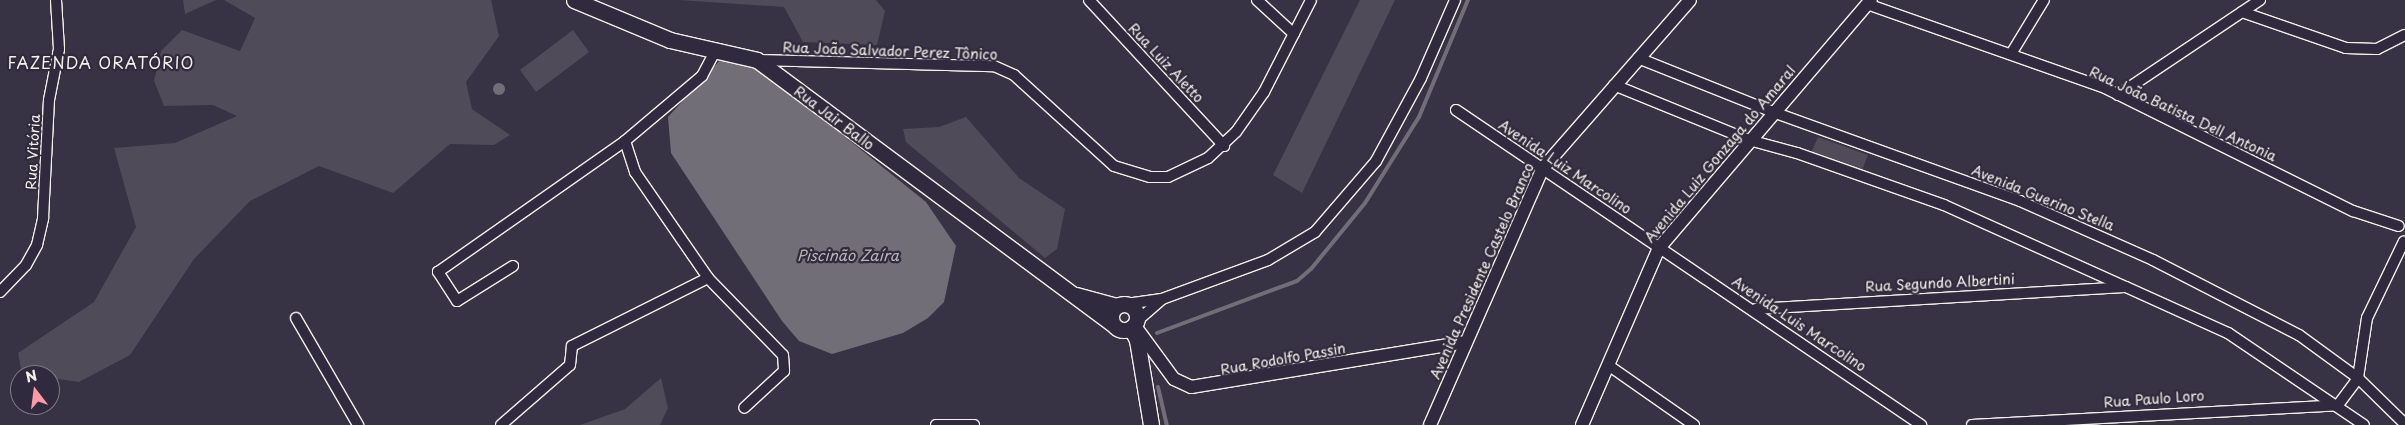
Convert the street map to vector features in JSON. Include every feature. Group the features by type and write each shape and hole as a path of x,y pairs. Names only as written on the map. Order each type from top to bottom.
{"main road":[{"name":"Rua Jair Ballo","path":"574,0 629,27 715,52 757,60 1065,292 1127,326"},
{"name":"Rua Jair Ballo","path":"1065,292 1121,305"},
{"path":"1127,326 1136,312 1121,305 1111,313 1127,326 1138,351 1151,425"}],"street":[{"name":"Rua Vitória","path":"0,292 30,258 43,218 49,100 59,49 56,0"},
{"name":"Rua Luiz Aletto","path":"1089,0 1224,146"},
{"path":"1257,0 1294,34"},
{"name":"Rua João Salvador Perez Tônico","path":"757,60 994,66 1027,86 1097,154 1114,166 1150,177 1168,177 1190,168 1224,146 1264,92 1311,0"},
{"path":"1121,305 1162,299 1268,260 1315,232 1334,213 1376,161 1421,78 1455,0"},
{"name":"Avenida Presidente Castelo Branco","path":"1430,425 1543,168 1690,0"},
{"path":"2011,54 2044,0"},
{"path":"2118,95 2260,0"},
{"name":"Rua João Batista Dell Antonia","path":"1869,2 2118,95 2353,211 2402,223"},
{"name":"Avenida Luiz Gonzaga do Amaral","path":"1582,425 1659,248 1749,140 1869,2"},
{"path":"2242,12 2356,50 2377,49 2405,35"},
{"path":"514,266 457,301 438,272 625,141 702,76 715,52"},
{"name":"Avenida Guerino Stella","path":"1638,58 1773,112 2095,233 2299,336 2358,378 2405,424"},
{"path":"1614,85 1749,140 1797,153 1944,206 2228,333 2338,405 2364,425"},
{"name":"Avenida Luiz Marcolino","path":"1456,110 1659,248"},
{"path":"625,141 635,172 708,278 772,342 785,362 784,372 744,408"},
{"path":"2338,405 2358,378 2367,318 2405,241 2402,223"},
{"name":"Avenida Luis Marcolino","path":"1659,248 1756,309 1922,425"},
{"path":"501,425 570,365 572,346 708,278"},
{"name":"Rua Segundo Albertini","path":"1756,309 2126,287"},
{"path":"1127,326 1162,299"},
{"path":"296,318 358,425"},
{"name":"Rua Rodolfo Passin","path":"1127,326 1174,379 1191,388 1465,342"},
{"path":"1608,366 1694,425"},
{"name":"Rua Paulo Loro","path":"1972,425 2338,405"},
{"path":"936,425 974,425"}],"shaded area":[{"path":"183,0 216,0 185,14"},
{"path":"224,0 491,0 499,36 466,82 472,109 510,135 494,145 450,144 393,193 319,166 250,201 194,259 130,355 79,382 60,379 60,365 20,365 18,353 94,302 136,227 114,148 175,143 237,116 213,105 164,106 154,81 161,51 182,30 240,51 255,18"},
{"path":"679,0 876,0 885,11 877,45 803,42 784,7"},
{"path":"1360,0 1395,0 1302,193 1273,175"},
{"path":"573,30 589,52 536,92 520,70"},
{"path":"966,117 1019,178 1065,209 1057,249 1045,258 906,142 903,129 939,127"},
{"path":"1818,137 1868,155 1861,173 1811,153"},
{"path":"661,378 668,408 660,425 580,425 625,409"}],"water":[{"name":"Piscinão Zaíra","path":"722,58 757,66 926,202 956,246 944,302 928,318 903,333 832,354 799,341 782,321 671,153 668,117"},
{"path":"497,83 501,83 505,89 501,95 497,95 493,91 493,87"}],"waterway":[{"path":"1157,333 1297,281 1311,269 1365,203 1419,117 1468,0"},
{"path":"1158,387 1167,425"}],"district":[{"name":"FAZENDA ORATÓRIO","path":"101,62"}]}
